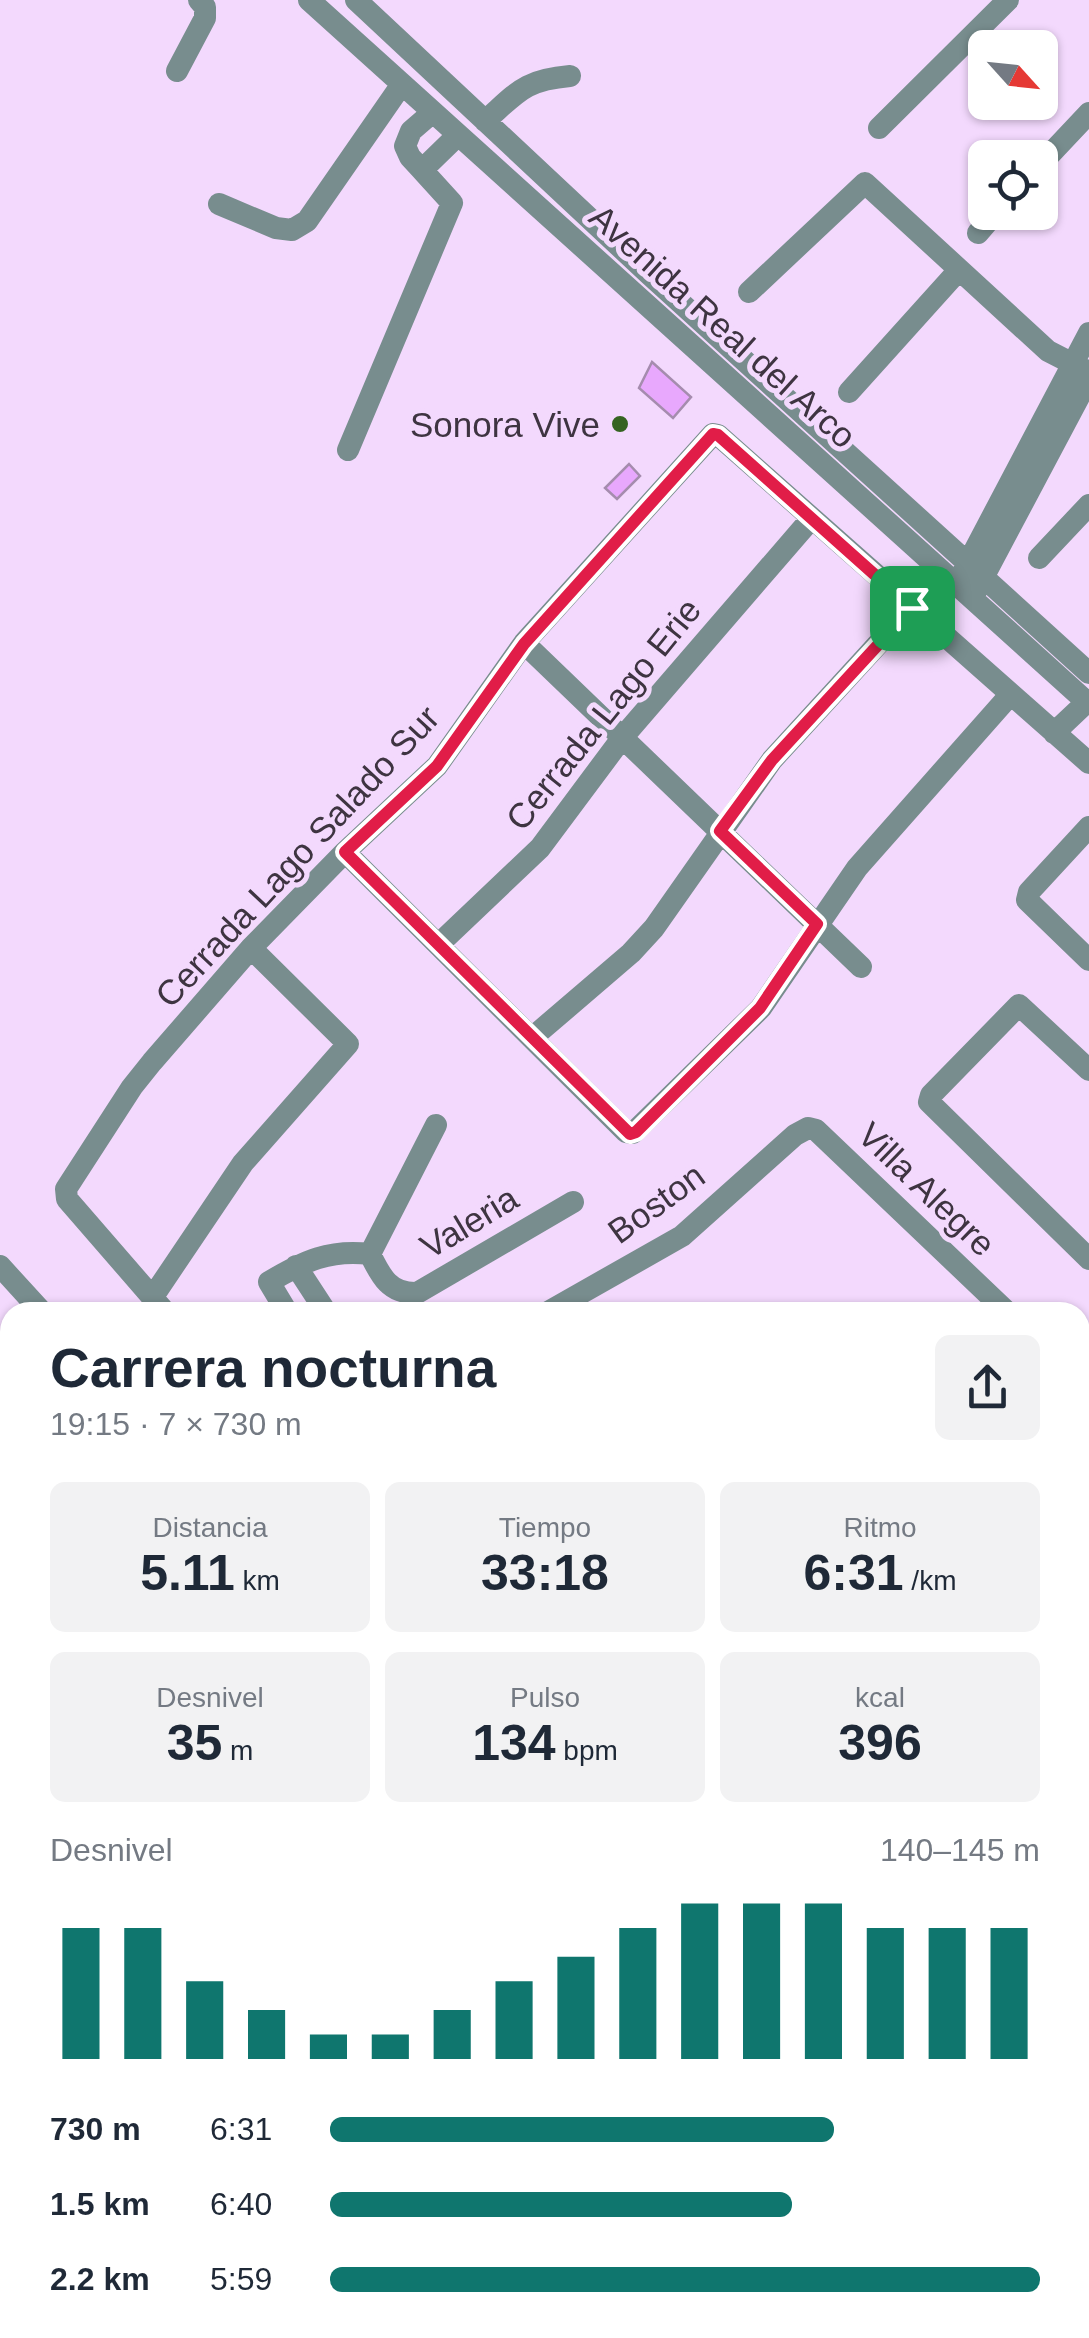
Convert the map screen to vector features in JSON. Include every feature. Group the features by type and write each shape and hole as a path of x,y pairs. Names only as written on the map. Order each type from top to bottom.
{"street":[{"path":"177,71 204,18 206,8 199,0"},
{"name":"Avenida Real del Arco","path":"309,0 634,293 970,582 1089,673"},
{"path":"879,128 1008,0"},
{"path":"345,33 361,5"},
{"name":"Avenida Real del Arco","path":"361,5 650,275 970,582 1088,702"},
{"path":"485,120 524,86 540,78 570,76"},
{"path":"219,204 276,228 292,230 307,221 402,84"},
{"path":"348,450 452,203 410,157 405,146 411,132 432,112"},
{"path":"1058,147 1089,113"},
{"path":"422,170 458,135"},
{"path":"749,292 865,183 1048,351 1083,372"},
{"path":"849,392 958,271"},
{"path":"634,293 650,275"},
{"path":"970,582 1083,372 1089,333"},
{"name":"Cerrada Lago Salado Sur","path":"156,1302 67,1199 66,1189 132,1088 251,948 437,766 524,644 713,434 812,519"},
{"path":"1039,558 1089,505"},
{"path":"812,519 1054,733 1086,754"},
{"name":"Cerrada Lago Erie","path":"439,944 540,848 622,738 812,519"},
{"path":"533,1036 631,953 654,928 772,760 912,608"},
{"path":"524,644 861,967"},
{"path":"345,852 626,1132 636,1132 760,1008 858,868 1010,695"},
{"path":"1054,733 1088,702"},
{"path":"1089,826 1026,900 1089,960"},
{"path":"161,1302 242,1163 348,1044 251,948"},
{"path":"1089,1070 1024,1007 1017,1006 929,1102 1089,1259"},
{"path":"370,1254 436,1125"},
{"name":"Villa Alegre","path":"795,1134 802,1129 816,1130 997,1302"},
{"name":"Boston","path":"566,1302 682,1236 795,1134"},
{"name":"Valeria","path":"281,1302 269,1282 323,1254 346,1252 370,1254 388,1286 402,1294 417,1294 573,1202"},
{"path":"0,1266 33,1302"},
{"path":"296,1266 319,1302"}],"building":[{"path":"652,362 691,397 673,418 639,388"},
{"path":"629,464 640,476 617,499 605,488"}],"place":[{"name":"Sonora Vive","path":"620,424"}],"route":[{"path":"713,434 912,608 772,760 720,831 817,924 778,987 760,1008 636,1132 626,1132 345,852 437,766 524,644 713,434"}]}
